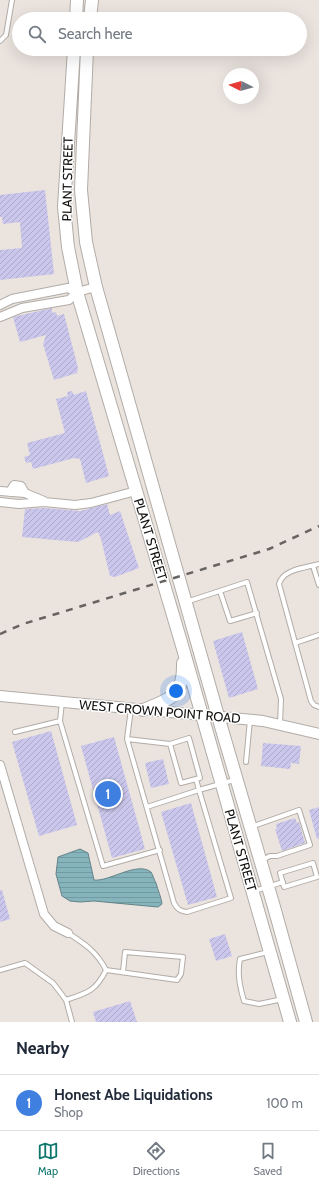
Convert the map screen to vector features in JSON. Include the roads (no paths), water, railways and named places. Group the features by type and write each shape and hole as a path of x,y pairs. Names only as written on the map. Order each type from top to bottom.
{"main road":[{"path":"76,12 77,0"},
{"path":"91,12 92,0"},
{"name":"PLANT STREET","path":"74,56 64,207 68,247 77,292 181,642 290,1022"},
{"name":"PLANT STREET","path":"87,56 81,190 86,242 96,287 306,1022"},
{"path":"125,454 132,464 148,471"},
{"path":"136,491 143,490 148,492 158,505"},
{"path":"137,709 168,700 179,691 183,677 181,642"},
{"path":"270,952 279,961 296,1017 306,1022"}],"street":[{"path":"0,318 29,307 69,300 77,292 96,287"},
{"path":"0,305 12,299 68,288 77,292"},
{"path":"0,491 25,493 44,502"},
{"path":"0,502 19,504 44,502 76,505 91,503 136,491"},
{"name":"WEST CROWN POINT ROAD","path":"0,696 218,716 280,725 319,734"},
{"path":"0,766 44,914 54,926 68,934"}],"lane":[{"path":"0,40 6,35 12,0"},
{"path":"48,292 51,303"},
{"path":"27,296 29,307"},
{"path":"10,492 10,503"},
{"path":"319,564 286,573 280,579 279,584 311,701 314,705 319,707"},
{"path":"313,566 319,586"},
{"path":"186,602 247,582 281,699 280,725"},
{"path":"220,591 230,621 257,613"},
{"path":"295,643 319,636"},
{"path":"62,702 60,721 103,866 160,850"},
{"path":"137,709 127,739 174,903 176,908 187,912 231,898 196,779"},
{"path":"246,762 250,720"},
{"path":"15,732 60,721"},
{"path":"127,739 170,744 189,738 200,778 181,783 170,744"},
{"path":"147,807 237,779"},
{"path":"251,827 299,810 310,845 277,856 270,856 261,861"},
{"path":"313,863 317,877 284,887 283,882 280,873 313,863"},
{"path":"253,891 283,882"},
{"path":"66,1000 88,993 100,984 106,970 100,957 89,947 68,934"},
{"path":"106,970 177,980 181,974 183,957 125,952 123,972"},
{"path":"270,952 240,959 238,968 239,980 244,1001 259,1004 284,999"},
{"path":"0,970 25,963 53,983 66,1000 72,1022"}],"water":[{"path":"80,849 88,853 94,880 100,880 138,869 145,869 151,872 162,904 158,907 94,901 80,902 70,901 62,896 56,874 58,857"}],"railway":[{"path":"0,634 23,624 269,549 319,526"}],"place":[{"name":"Honest Abe Liquidations","path":"108,794"}]}
